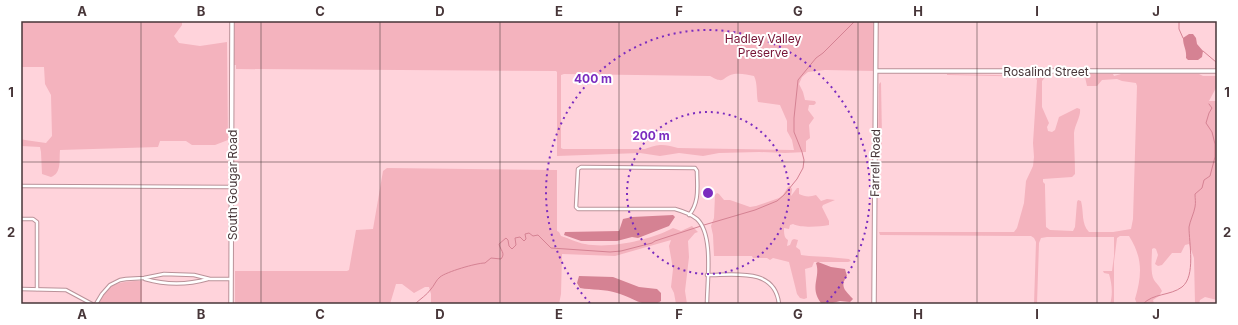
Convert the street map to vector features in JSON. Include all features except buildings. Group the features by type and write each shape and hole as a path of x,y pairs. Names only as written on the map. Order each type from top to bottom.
{"street":[{"name":"South Gougar Road","path":"232,21 232,304"},
{"name":"Farrell Road","path":"874,304 876,21"},
{"name":"Rosalind Street","path":"876,71 1217,71"},
{"path":"690,215 695,206 698,195 697,171 695,168 581,167 578,169 576,207 578,209 675,209 697,219 707,236 707,304"},
{"path":"21,186 231,187"},
{"path":"21,219 33,219 36,221 36,289"},
{"path":"96,304 105,290 114,282 126,279 144,278 157,275 182,274 210,279 232,279"},
{"path":"707,275 750,275 761,278 770,283 775,289 778,295 779,304"},
{"path":"144,278 164,283 195,283 210,279"},
{"path":"21,289 66,290 92,304"}],"green space":[{"path":"21,21 182,21 182,25 174,36 179,43 200,46 227,42 228,140 215,145 192,145 186,141 160,141 158,147 60,150 59,166 55,175 51,177 42,174 40,147 21,146 21,139 46,143 52,136 51,95 45,84 44,67 21,67"},
{"name":"Hadley Valley Preserve","path":"234,21 875,21 875,71 825,70 808,72 802,77 799,84 805,100 815,101 816,103 814,105 809,105 808,110 814,118 809,125 810,138 806,141 806,152 719,153 703,156 679,153 660,156 640,153 557,156 556,71 236,69 236,65 234,65","holes":["734,74 754,76 758,102 780,105 787,121 787,131 792,140 794,150 678,148 661,145 645,149 561,148 561,75 710,76 719,80 723,80"]},
{"path":"947,74 1046,76 1042,81 1042,107 1049,123 1047,127 1048,131 1052,132 1055,130 1059,117 1077,108 1080,109 1080,115 1074,133 1075,174 1072,177 1043,179 1045,184 1046,227 1050,230 1073,231 1075,227 1078,200 1081,201 1084,222 1086,229 1089,232 1113,232 1131,229 1133,219 1137,86 1136,83 1117,79 1102,80 1097,86 1087,86 1085,77 1082,74 1113,74 1114,76 1121,74 1199,74 1203,76 1216,76 1217,86 1209,101 1217,101 1217,300 1205,297 1200,300 1199,304 1195,304 1194,258 1189,244 1185,245 1181,253 1172,253 1162,265 1158,266 1155,264 1158,255 1156,249 1152,249 1153,277 1162,291 1159,296 1153,300 1154,304 1137,304 1135,299 1139,282 1140,267 1137,252 1129,236 1120,236 1117,238 1114,262 1114,304 1110,304 1112,293 1111,282 1109,274 1104,273 1103,271 1112,271 1114,237 1041,238 1039,243 1037,304 1034,304 1036,242 1031,236 880,235 879,232 1014,232 1017,228 1024,203 1026,181 1033,166 1037,80 1035,77"},
{"path":"881,82 881,159 878,158 879,84"},
{"path":"387,168 557,170 557,231 561,236 582,243 595,245 618,244 642,240 673,228 681,231 692,226 698,232 695,233 688,241 689,257 685,291 687,304 676,304 671,287 673,269 669,246 671,240 615,256 562,254 561,294 559,304 431,304 429,287 425,287 414,293 402,284 396,284 390,304 235,304 235,271 349,270 356,230 373,229 383,171"},
{"path":"790,186 792,189 791,196 797,188 799,188 799,194 803,196 816,195 821,201 827,199 835,200 823,205 822,207 829,221 829,225 810,227 793,224 790,225 789,229 784,228 785,237 788,240 787,246 790,245 794,239 798,240 796,247 800,250 801,255 849,259 851,261 814,262 812,267 805,269 807,298 804,299 800,298 797,294 789,262 773,258 770,260 767,258 753,258 752,256 714,256 711,226 714,218 715,195 717,193 724,200 730,200 750,207 779,198"},
{"path":"142,281 142,304 99,304 106,291 116,284 122,282"}],"shaded area":[{"path":"1189,34 1193,34 1196,38 1197,44 1203,51 1202,57 1198,60 1188,60 1186,58 1183,38"},
{"path":"673,215 675,217 669,226 638,238 632,237 617,241 581,241 564,235 565,232 619,231 623,219 632,217"},
{"path":"818,262 831,267 845,269 847,276 844,283 844,289 853,299 850,302 840,301 829,304 821,303 815,287 817,273 816,263"},
{"path":"579,276 613,277 639,287 657,289 661,293 661,301 656,304 645,304 612,292 580,288 577,283"}],"waterway":[{"path":"25,21 33,21"},
{"path":"704,225 755,210 777,201 797,179 803,168 804,160 794,132 798,80 816,58 855,21"},
{"path":"1179,21 1179,29 1183,38"},
{"path":"1203,51 1216,62 1216,69"},
{"path":"1143,304 1147,300 1172,292 1182,287 1189,275 1191,259 1189,227 1195,207 1195,194 1202,188 1204,180 1210,176 1215,157 1215,144 1212,132 1206,123 1212,108 1209,104"},
{"path":"415,304 428,293 443,275 468,266 485,263 491,258 501,259 503,253 499,244 506,238 512,249 516,245 515,238 520,237 524,241 526,239 525,234 529,233 533,236 538,235 551,248 610,252 621,251 652,243 701,226"}]}
